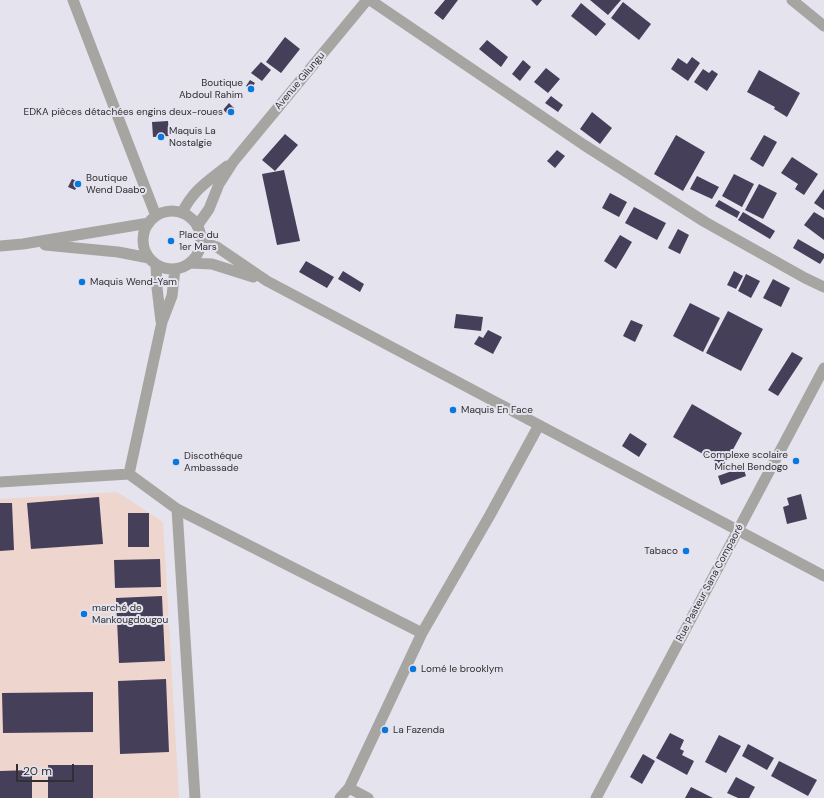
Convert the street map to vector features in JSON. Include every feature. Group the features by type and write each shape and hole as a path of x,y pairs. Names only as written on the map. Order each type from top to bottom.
{"street":[{"path":"73,0 153,219 144,235 144,247 152,261 162,322"},
{"path":"369,0 584,145 698,218 805,278 824,287"},
{"name":"Avenue Gilungu","path":"233,162 369,0"},
{"path":"792,0 824,26"},
{"path":"182,213 188,200 203,184 233,162"},
{"path":"197,226 209,209 219,184 233,162"},
{"path":"0,246 23,244 153,219 168,212 182,213 191,218 200,232 201,242 198,253 190,263 183,267 169,269 152,261 118,252 90,250 59,245 23,244"},
{"path":"201,242 217,247 267,281 824,576"},
{"path":"190,263 212,264 267,281"},
{"path":"129,474 162,322 172,296 175,268"},
{"name":"Rue Pasteur Sana Compaoré","path":"596,798 824,368"},
{"path":"340,798 349,788 422,633 490,515 539,425"},
{"path":"0,482 129,474 177,509 422,633"},
{"path":"177,509 195,798"},
{"path":"349,788 368,798"}],"shaded area":[{"name":"marché de Mankougdougou","path":"117,492 163,522 179,798 0,798 0,499"}],"building":[{"path":"445,0 458,0 443,20 434,13"},
{"path":"531,0 542,0 537,6"},
{"path":"590,0 621,0 608,15"},
{"path":"623,2 651,24 639,40 611,18"},
{"path":"581,3 606,24 596,36 571,16"},
{"path":"285,37 300,49 281,73 266,62"},
{"path":"487,40 508,57 501,67 479,49"},
{"path":"692,57 700,63 688,81 671,69 678,58 687,64"},
{"path":"523,60 531,67 520,81 512,74"},
{"path":"261,62 271,70 262,81 251,73"},
{"path":"546,68 560,79 548,93 534,82"},
{"path":"703,69 709,73 712,70 718,74 707,91 694,82"},
{"path":"759,70 800,93 787,117 774,109 775,107 747,92"},
{"path":"250,80 255,83 251,89 246,86"},
{"path":"551,96 563,105 558,112 545,103"},
{"path":"229,103 234,108 229,115 223,110"},
{"path":"592,112 612,128 600,144 580,129"},
{"path":"168,121 169,136 153,137 152,122"},
{"path":"285,134 298,145 275,171 262,160"},
{"path":"676,135 705,152 683,191 654,174"},
{"path":"764,135 777,142 763,167 750,159"},
{"path":"557,150 565,156 555,168 547,161"},
{"path":"792,157 818,174 804,195 795,189 798,184 781,173"},
{"path":"284,170 300,241 277,245 262,174"},
{"path":"734,174 754,184 742,207 722,196"},
{"path":"697,176 719,187 712,199 690,189"},
{"path":"72,179 79,182 75,190 68,187"},
{"path":"759,184 777,193 763,219 745,210"},
{"path":"824,189 824,210 814,203"},
{"path":"610,193 627,202 619,217 602,208"},
{"path":"719,200 740,212 737,218 715,206"},
{"path":"634,207 666,223 657,240 625,223"},
{"path":"743,212 775,231 770,239 738,220"},
{"path":"814,212 824,218 824,240 804,225"},
{"path":"678,229 689,235 680,254 668,248"},
{"path":"620,235 632,242 616,269 604,261"},
{"path":"798,239 824,254 824,258 820,264 793,248"},
{"path":"306,261 334,277 327,288 299,272"},
{"path":"343,271 364,284 360,292 338,279"},
{"path":"734,271 743,276 736,289 727,285"},
{"path":"746,274 760,281 751,298 738,291"},
{"path":"773,279 790,288 781,307 763,298"},
{"path":"690,303 720,318 703,352 673,336"},
{"path":"728,311 763,329 741,371 706,353"},
{"path":"456,314 483,317 481,331 454,328"},
{"path":"631,320 643,325 635,342 623,336"},
{"path":"488,330 502,337 493,354 474,344 479,336 483,338"},
{"path":"792,352 803,358 778,396 768,390"},
{"path":"692,404 742,433 724,466 673,437"},
{"path":"630,433 647,444 639,457 622,446"},
{"path":"743,467 746,476 721,485 718,476"},
{"path":"801,494 807,519 787,524 783,507 789,505 787,498"},
{"path":"99,497 103,544 31,549 27,503"},
{"path":"0,503 12,503 14,550 0,551"},
{"path":"128,513 149,513 149,547 128,547"},
{"path":"160,559 161,587 115,588 114,560"},
{"path":"162,596 165,661 119,663 116,598"},
{"path":"166,679 169,752 120,754 118,681"},
{"path":"93,692 93,732 3,733 2,693"},
{"path":"670,733 684,740 680,749 684,751 682,755 694,761 687,775 656,758"},
{"path":"719,735 741,746 726,773 705,762"},
{"path":"748,744 774,758 767,770 742,756"},
{"path":"643,754 655,761 642,784 630,777"},
{"path":"779,761 817,780 808,796 771,776"},
{"path":"48,765 93,765 93,798 48,798"},
{"path":"32,770 32,798 0,798 0,771"},
{"path":"736,777 755,787 749,798 738,798 727,793"},
{"path":"691,787 713,798 685,798"}],"place":[{"name":"Boutique Abdoul Rahim","path":"251,89"},
{"name":"EDKA pièces détachées engins deux-roues","path":"231,112"},
{"name":"Maquis La Nostalgie","path":"161,137"},
{"name":"Boutique Wend Daabo","path":"78,184"},
{"name":"Place du 1er Mars","path":"171,241"},
{"name":"Maquis Wend-Yam","path":"82,282"},
{"name":"Maquis En Face","path":"453,410"},
{"name":"Complexe scolaire Michel Bendogo","path":"796,461"},
{"name":"Discothéque Ambassade","path":"176,462"},
{"name":"Tabaco","path":"686,551"},
{"name":"marché de Mankougdougou","path":"84,614"},
{"name":"Lomé le brooklym","path":"413,669"},
{"name":"La Fazenda","path":"385,730"}]}
